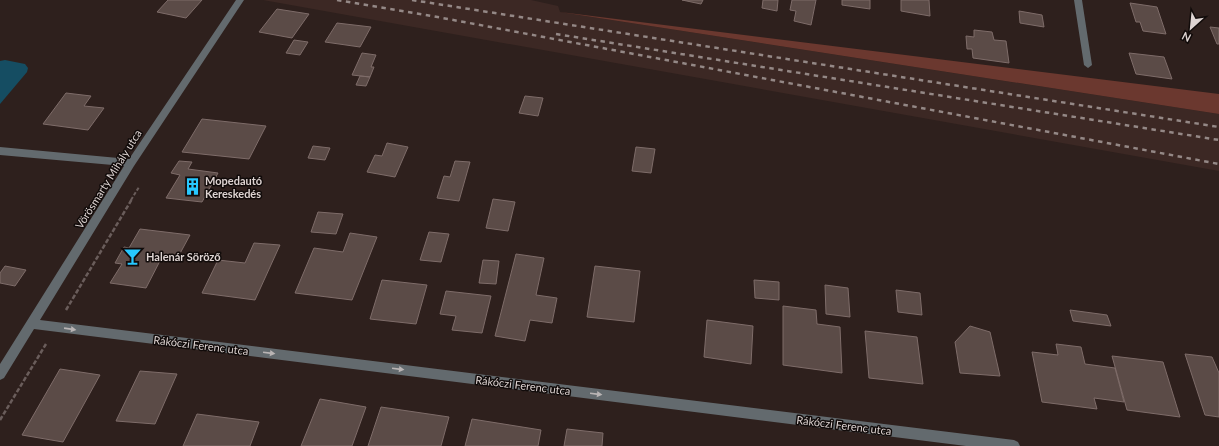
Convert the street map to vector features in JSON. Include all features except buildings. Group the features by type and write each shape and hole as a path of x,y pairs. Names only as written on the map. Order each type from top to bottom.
{"street":[{"name":"Vörösmarty Mihály utca","path":"0,374 130,163 240,0"},
{"path":"1078,0 1088,65"},
{"path":"0,151 130,163"},
{"name":"Rákóczi Ferenc utca","path":"32,324 1014,446"}],"path":[{"path":"0,420 57,327 143,180"}],"shaded area":[{"path":"263,0 531,0 558,6 560,12 1219,114 1219,171"},
{"path":"560,12 1219,94 1219,114"}],"water":[{"path":"5,60 25,64 28,68 27,72 0,104 0,61"}],"railway":[{"path":"337,0 432,16 1219,164"},
{"path":"412,0 1219,127"},
{"path":"556,34 1219,140"}],"place":[{"name":"Mopedautó Kereskedés","path":"192,186"},
{"name":"Halenár Söröző","path":"133,256"}]}
